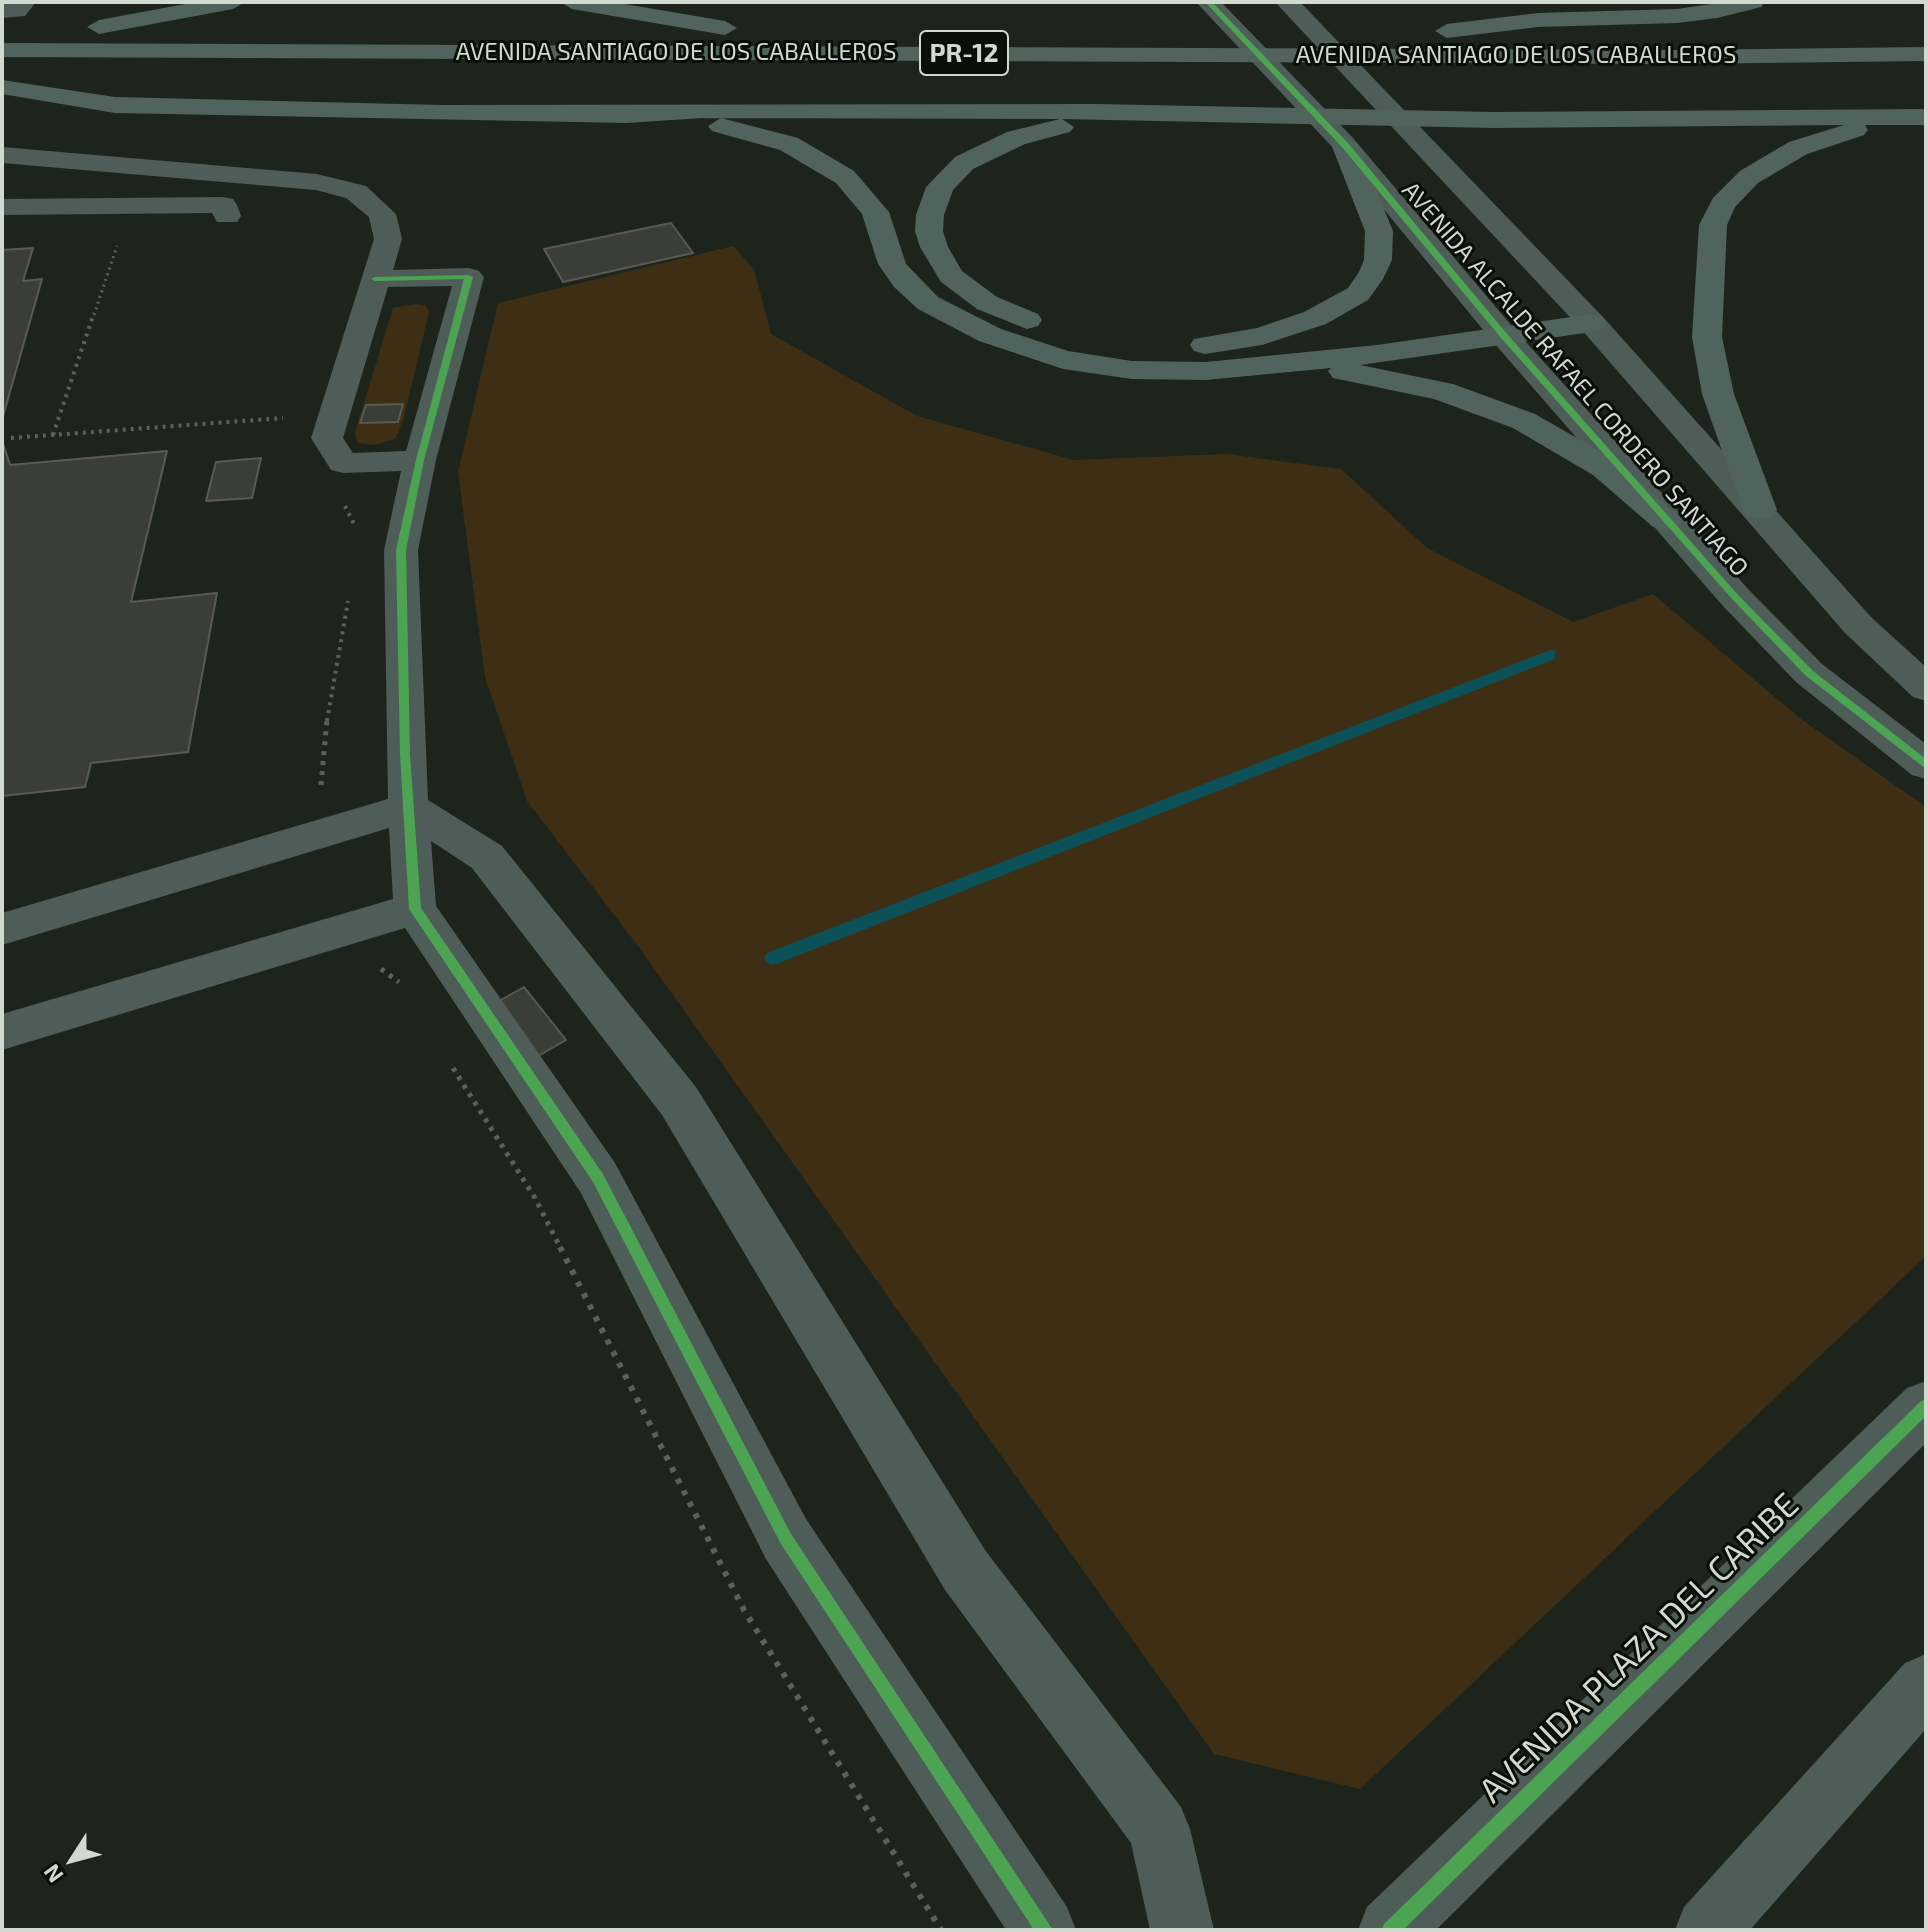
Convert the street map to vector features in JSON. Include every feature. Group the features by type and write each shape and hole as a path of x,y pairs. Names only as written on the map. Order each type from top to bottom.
{"highway":[{"path":"99,27 233,2"},
{"path":"572,2 725,28"},
{"path":"1729,31 1439,31 1538,20 1677,16 1753,2"},
{"path":"11,13 99,27 224,27"},
{"path":"584,28 755,28"},
{"path":"1209,29 1351,30"},
{"path":"1839,31 1910,31"},
{"name":"AVENIDA SANTIAGO DE LOS CABALLEROS","path":"2,50 1662,57 1926,54"},
{"path":"2,87 115,105 627,115 702,110 1494,120 1926,117"},
{"name":"AVENIDA SANTIAGO DE LOS CABALLEROS","path":"2,87 448,88"},
{"name":"AVENIDA SANTIAGO DE LOS CABALLEROS","path":"652,89 1414,92"},
{"path":"627,115 735,129 766,136 811,154 862,193 883,229 892,264 904,281 928,303 961,322 1026,349 1092,365 1167,372 1303,363 1592,323"},
{"path":"1229,115 1063,126 1016,138 977,155 950,176 934,201 929,231 941,262 967,290 1006,313 1087,338 1157,346 1227,342 1289,328 1339,307 1358,294 1378,260 1379,231 1344,144"},
{"path":"1760,510 1718,394 1707,337 1713,225 1723,204 1735,190 1782,156 1816,141 1896,117"},
{"path":"1303,363 1442,391 1524,421 1605,468 1665,520"}],"street":[{"name":"AVENIDA ALCALDE RAFAEL CORDERO SANTIAGO","path":"1208,2 1344,144 1505,337 1665,520 1809,673 1926,765"},
{"name":"AVENIDA ALCALDE RAFAEL CORDERO SANTIAGO","path":"1287,2 1592,323 1760,510 1858,625 1926,688"},
{"path":"2,155 317,182 356,192 382,214 388,239 327,438 343,463 420,460"},
{"path":"2,207 225,211 220,191 231,175"},
{"path":"375,279 469,277 420,460 401,550 415,909 598,1178 786,1539 1044,1930"},
{"path":"2,929 409,807 487,857 679,1101 965,1570 1159,1829 1182,1930"},
{"path":"2,1032 415,909"},
{"name":"AVENIDA PLAZA DEL CARIBE","path":"1390,1930 1926,1406"},
{"path":"1707,1930 1926,1684"}],"path":[{"path":"53,435 122,232"},
{"path":"11,438 288,418"},
{"path":"343,503 361,539"},
{"path":"320,792 329,697 349,597"},
{"path":"371,962 399,982 408,996"},
{"path":"450,1063 535,1198 744,1610 941,1930"}],"shaded area":[{"path":"733,246 754,269 771,334 917,416 1074,460 1226,454 1341,469 1427,548 1573,622 1653,594 1801,719 1926,807 1926,1256 1360,1789 1214,1754 638,946 527,801 485,677 458,472 498,303"},
{"path":"416,304 426,306 429,312 403,421 395,439 374,445 357,443 355,432 393,308"}],"building":[{"path":"671,223 693,253 563,282 544,249"},
{"path":"33,248 23,281 42,279 2,420 2,250"},
{"path":"403,404 398,422 360,423 366,405"},
{"path":"2,440 10,465 167,451 131,602 217,593 188,752 91,763 85,787 2,796"},
{"path":"261,458 252,498 206,501 216,462"},
{"path":"524,987 566,1040 538,1056 497,1002"}],"waterway":[{"path":"773,958 1550,655"}],"cycle path":[{"path":"1208,2 1344,144 1505,337 1736,598 1809,673 1926,765"},
{"path":"375,279 469,277 420,460 401,550 405,754 415,909 598,1178 786,1539 1044,1930"},
{"path":"1390,1930 1926,1406"}]}
